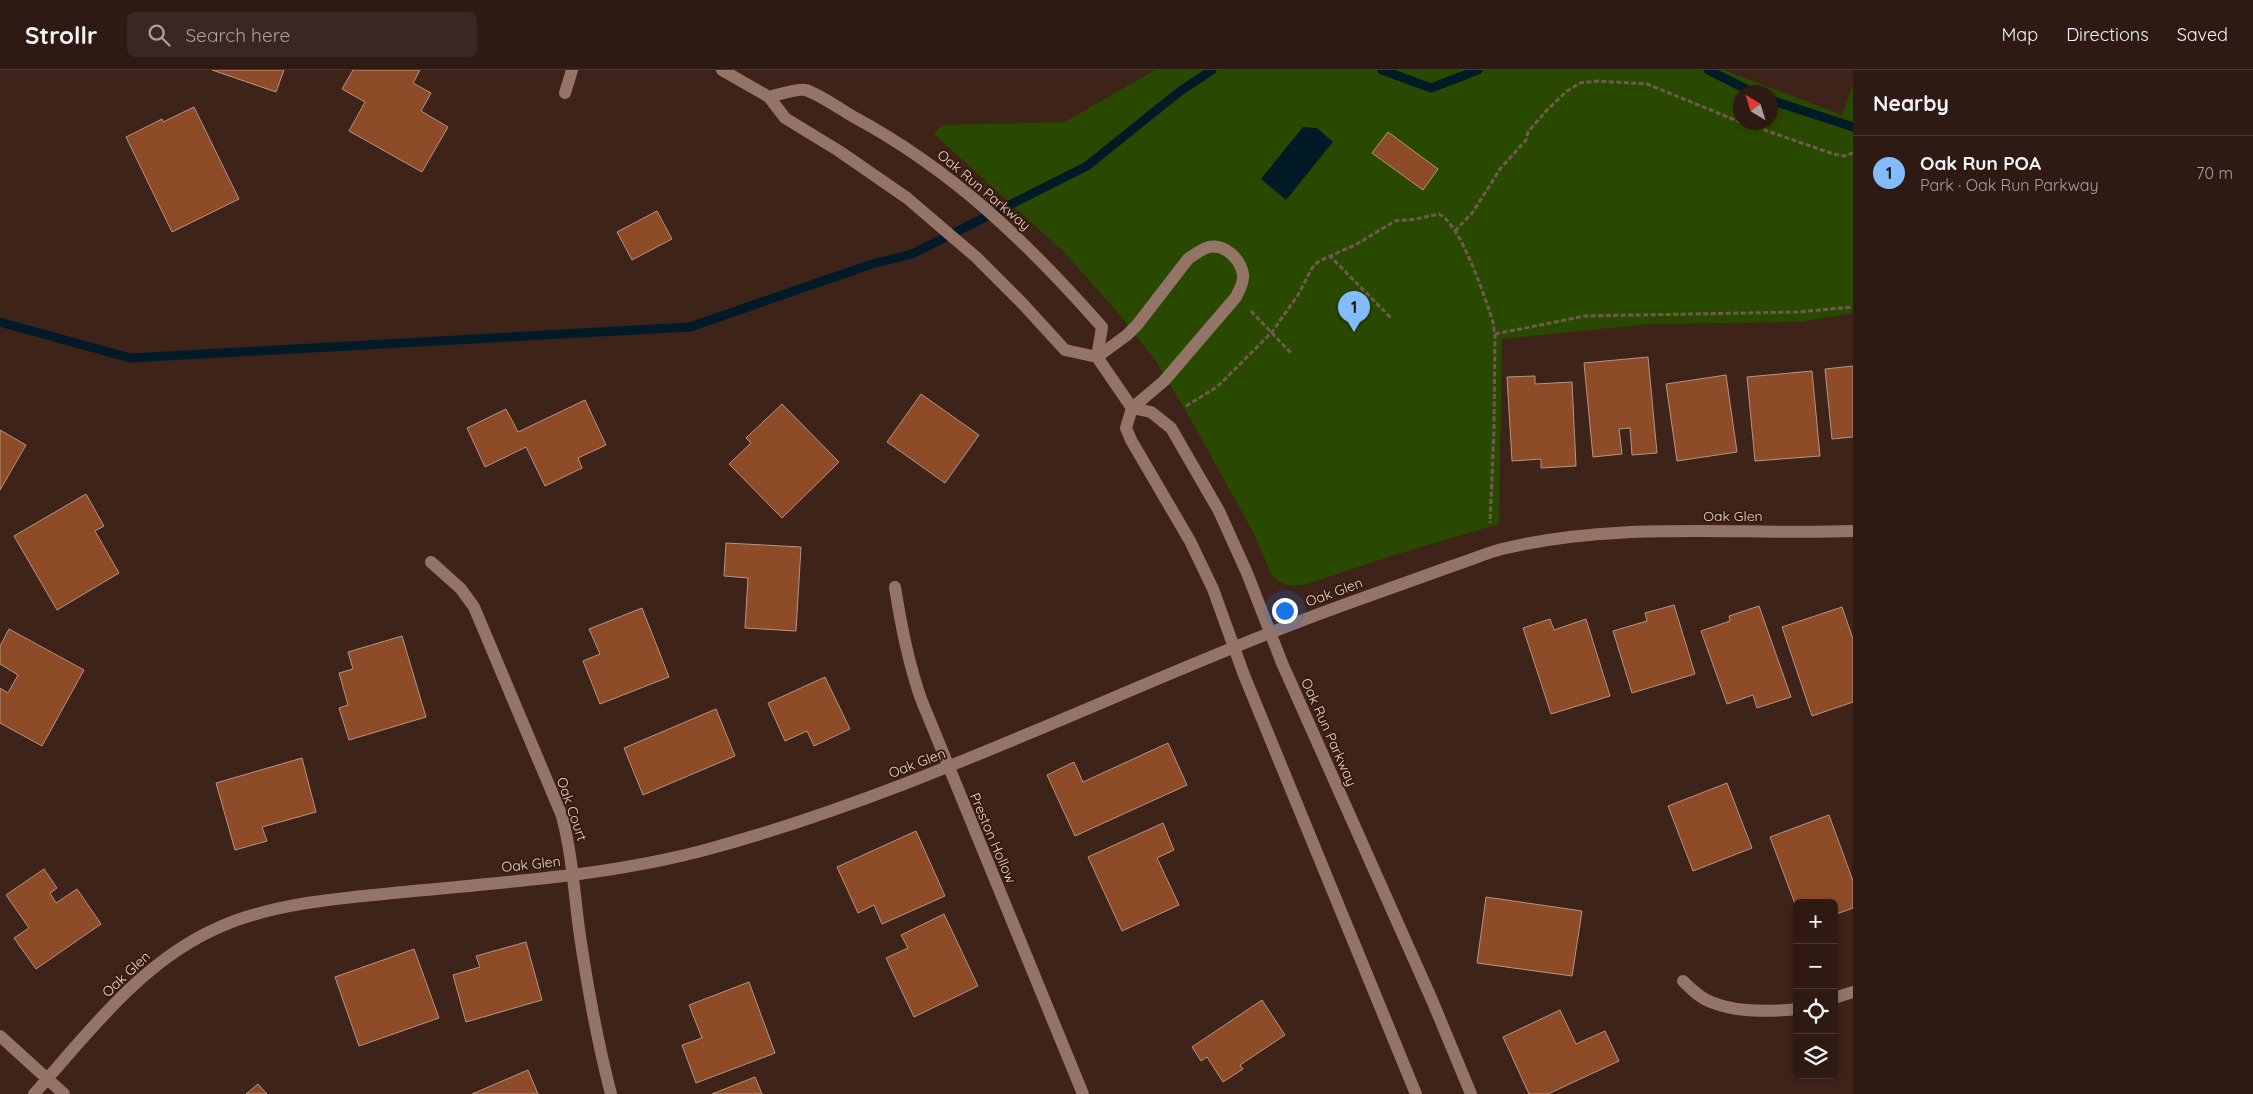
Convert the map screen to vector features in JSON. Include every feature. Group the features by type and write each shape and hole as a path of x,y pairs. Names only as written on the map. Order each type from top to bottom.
{"street":[{"path":"565,93 572,70"},
{"path":"722,70 768,97 785,118 839,151 906,198 976,257 1065,350 1097,357 1132,408"},
{"name":"Oak Run Parkway","path":"768,97 804,90 867,124 938,168 1003,222 1054,272 1102,327 1097,357"},
{"path":"1097,357 1127,335 1137,325 1188,259 1198,252 1210,247 1221,248 1232,254 1239,263 1243,275 1242,286 1236,297 1168,377 1132,408 1126,428 1131,440 1190,542 1213,589 1234,646 1416,1094"},
{"name":"Oak Run Parkway","path":"1132,408 1151,412 1171,428 1220,510 1270,632 1432,1000 1471,1094"},
{"name":"Oak Glen","path":"34,1094 126,992 160,962 192,941 223,925 259,913 341,899 625,868 752,838 811,820 948,767 1270,632 1497,550 1562,537 1645,530 1853,531"},
{"name":"Oak Court","path":"431,562 461,588 474,607 562,816 570,845 579,929 595,1028 611,1094"},
{"name":"Preston Hollow","path":"896,587 902,635 910,668 948,767 1084,1094"},
{"path":"1683,981 1710,1002 1731,1008 1776,1011 1793,1009"},
{"path":"1838,997 1853,992"},
{"path":"0,1036 64,1094"}],"path":[{"path":"1455,231 1473,212 1500,169 1526,140 1528,132 1566,91 1580,83 1598,81 1647,84 1733,119"},
{"path":"1764,130 1833,154 1845,156 1853,153"},
{"path":"1186,406 1217,387 1272,332 1298,295 1318,260 1355,245 1395,221 1439,214 1444,216 1455,231 1484,294 1495,334 1494,430 1490,523"},
{"path":"1329,256 1391,318"},
{"path":"1495,334 1585,316 1797,312 1853,307"},
{"path":"1249,309 1291,353"}],"green space":[{"path":"1155,70 1724,70 1763,85 1733,85 1733,130 1778,130 1778,91 1842,115 1853,85 1853,313 1801,322 1649,324 1502,339 1499,524 1398,554 1304,585 1287,585 1278,581 1272,575 1253,532 1190,418 1155,360 1119,314 1064,252 934,134 942,125 1065,122"}],"water":[{"path":"1303,127 1317,128 1333,142 1286,200 1261,179"}],"building":[{"path":"212,70 284,70 276,92"},
{"path":"353,70 420,70 413,83 431,93 421,111 448,127 422,172 349,131 365,102 342,89"},
{"path":"194,107 239,199 172,232 126,137 162,119 163,122"},
{"path":"1388,132 1438,169 1423,190 1372,153"},
{"path":"657,211 672,239 632,260 617,232"},
{"path":"1648,357 1657,453 1632,455 1630,428 1619,429 1622,454 1593,457 1584,363"},
{"path":"1853,366 1853,437 1832,439 1825,369"},
{"path":"1812,371 1820,456 1755,461 1747,377"},
{"path":"1726,375 1737,452 1677,461 1666,384"},
{"path":"1535,376 1535,384 1572,382 1576,466 1541,468 1541,459 1512,461 1507,377"},
{"path":"921,394 979,435 945,483 887,442"},
{"path":"585,400 606,445 578,458 582,468 545,486 526,447 485,467 467,428 506,409 518,432"},
{"path":"782,404 839,462 782,518 729,464 751,443 746,438"},
{"path":"0,430 26,445 0,490"},
{"path":"86,494 104,526 95,531 119,573 57,610 14,536"},
{"path":"726,543 801,547 796,631 745,628 748,578 724,576"},
{"path":"1674,605 1695,674 1632,693 1613,631 1647,621 1645,613"},
{"path":"1759,606 1791,697 1757,708 1753,695 1727,704 1701,631 1730,621 1729,616"},
{"path":"1842,607 1853,639 1853,702 1812,716 1782,627"},
{"path":"642,608 669,677 600,704 583,661 600,654 589,629"},
{"path":"1550,619 1554,630 1586,619 1610,696 1551,714 1523,628"},
{"path":"9,629 84,670 42,746 0,723 0,688 8,693 18,675 0,664 0,646"},
{"path":"402,636 426,717 349,740 339,708 348,705 339,673 353,669 348,652"},
{"path":"825,677 850,729 814,746 807,731 785,741 768,703"},
{"path":"716,709 735,756 643,795 624,748"},
{"path":"1168,743 1187,785 1075,836 1047,775 1074,762 1083,782"},
{"path":"302,758 316,812 262,827 267,841 235,850 216,783"},
{"path":"1727,783 1752,848 1693,871 1668,806"},
{"path":"1829,815 1853,881 1853,908 1838,914 1838,899 1793,899 1770,837"},
{"path":"1163,823 1174,850 1157,858 1179,905 1122,931 1088,857"},
{"path":"916,831 945,896 882,924 874,905 858,913 837,867"},
{"path":"44,869 57,888 50,893 56,903 77,889 101,924 36,969 14,938 29,928 6,895"},
{"path":"1486,897 1582,911 1572,976 1477,963"},
{"path":"944,914 978,986 914,1017 886,958 908,948 901,935"},
{"path":"526,942 542,1000 466,1022 453,975 480,967 476,956"},
{"path":"414,949 439,1018 359,1046 335,977"},
{"path":"749,982 775,1053 696,1083 682,1045 702,1038 689,1005"},
{"path":"1262,1000 1285,1035 1240,1065 1243,1069 1223,1082 1207,1057 1201,1061 1192,1047"},
{"path":"1560,1010 1576,1044 1605,1031 1619,1061 1548,1094 1529,1094 1503,1037"},
{"path":"528,1070 538,1094 472,1094"},
{"path":"755,1077 762,1094 712,1094"},
{"path":"258,1084 267,1094 246,1094"}],"waterway":[{"path":"0,322 130,358 690,327 872,264 912,254 1087,166 1179,92 1212,70"},
{"path":"1382,70 1431,88 1478,70"},
{"path":"1708,70 1738,85"},
{"path":"1778,103 1853,127"}],"place":[{"name":"Oak Run POA","path":"1354,332"}]}
